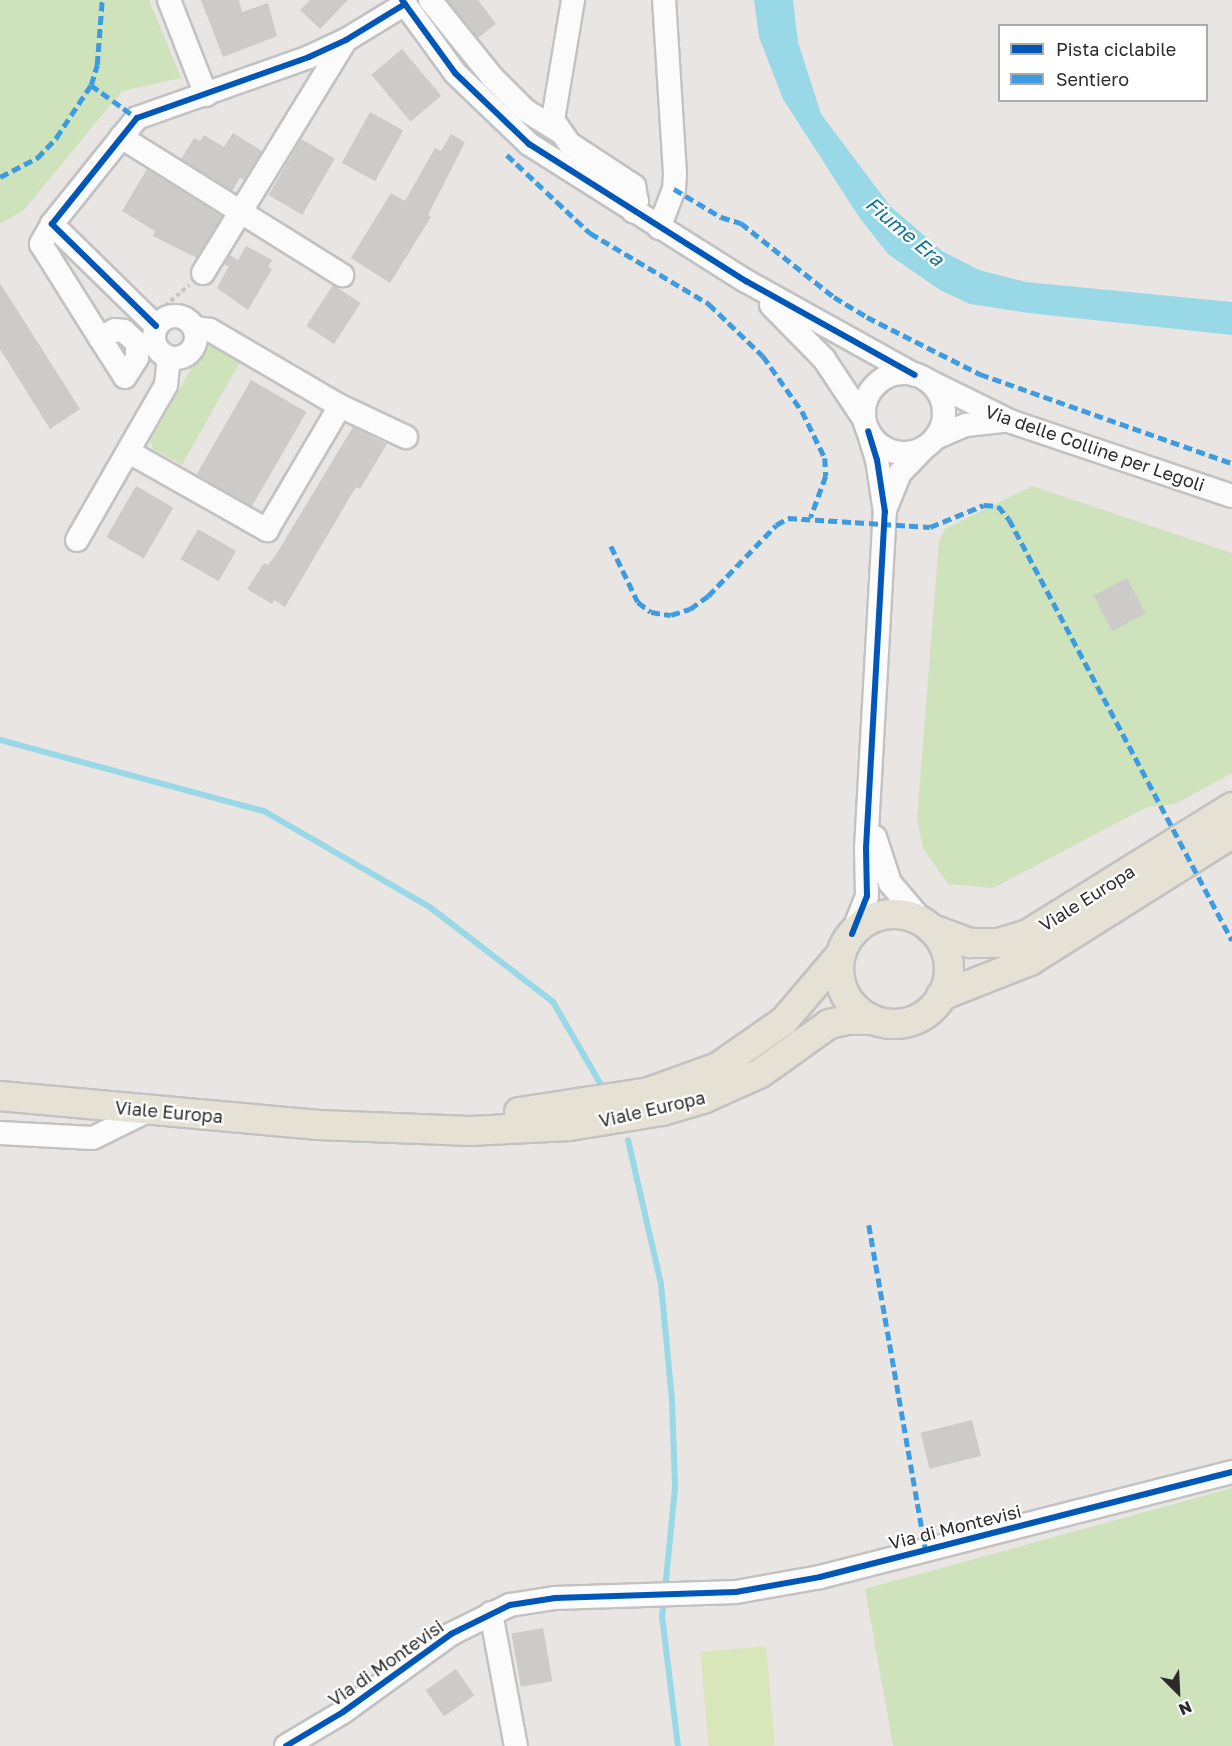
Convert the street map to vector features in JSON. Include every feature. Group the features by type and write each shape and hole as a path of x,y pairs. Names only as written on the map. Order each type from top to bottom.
{"main road":[{"name":"Viale Europa","path":"0,1096 319,1125 504,1131 570,1126 662,1111 742,1084 829,1024 873,1020 907,1023 928,1012 942,996 1030,962 1232,807"},
{"name":"Viale Europa","path":"410,1127 592,1103 686,1081 733,1058 774,1030 808,997 846,944 870,920 892,915 928,926 970,943 1015,939 1232,834"},
{"path":"928,926 942,942 948,960 948,978 942,996"},
{"path":"846,944 842,988 854,1008 873,1020"}],"street":[{"path":"169,0 206,95"},
{"path":"430,0 493,78 525,110 558,130"},
{"path":"573,0 553,120 570,144 634,186 638,201 633,211"},
{"path":"659,228 674,189 675,174 664,0"},
{"path":"100,338 41,244 52,224 137,118 206,95 346,40 394,4 454,73 528,144 746,281 824,359 876,442 900,453 966,425 1012,422"},
{"path":"203,273 346,40"},
{"path":"121,137 342,275"},
{"path":"52,224 153,322 154,341 159,351 169,358 189,354 197,339 195,328"},
{"name":"Via delle Colline per Legoli","path":"746,281 921,377 1012,422 1232,496"},
{"path":"153,322 176,315 195,328 210,330 340,406 406,437"},
{"path":"77,540 166,385 169,358"},
{"path":"846,944 866,903 867,832 871,806 885,512 877,460 866,425 864,405 878,383 902,373 921,377 942,401 944,414 930,442 900,473 885,512"},
{"path":"129,452 267,530 340,406"},
{"path":"871,806 878,851 887,876 928,926"},
{"path":"0,1133 93,1138 150,1110"},
{"name":"Via di Montevisi","path":"286,1746 343,1712 451,1634 491,1613 520,1603 555,1598 682,1596 820,1577 1232,1472"},
{"path":"491,1613 516,1746"}],"path":[{"path":"153,322 203,273"}],"green space":[{"path":"0,0 149,0 181,78 122,91 23,211 0,224"},
{"path":"213,343 241,360 182,465 153,449 150,442 204,345"},
{"path":"1032,486 1232,553 1232,773 1175,804 1147,807 993,888 948,884 923,848 917,819 939,541 945,529"},
{"path":"1232,1488 1232,1746 893,1746 865,1589"},
{"path":"766,1646 775,1746 708,1746 700,1652"}],"water":[{"name":"Fiume Era","path":"754,0 793,0 798,42 821,114 890,206 942,251 979,270 1026,282 1232,302 1232,335 1029,313 970,304 940,290 888,254 859,217 783,99 759,37"}],"building":[{"path":"201,0 239,0 242,12 268,3 277,36 223,57"},
{"path":"310,0 348,0 320,29 300,10"},
{"path":"447,0 478,0 496,24 478,38"},
{"path":"402,49 441,96 411,121 371,75"},
{"path":"370,112 403,130 375,181 342,163"},
{"path":"233,133 262,151 244,180 240,178 232,191 181,159 194,138 200,141 204,135 224,147"},
{"path":"451,134 465,142 428,215 431,217 390,283 351,258 391,193 405,201 435,148 441,151"},
{"path":"301,139 335,158 302,215 268,195"},
{"path":"147,169 222,216 197,258 153,236 155,231 122,211"},
{"path":"246,246 272,260 268,267 272,269 248,310 217,288 229,266 224,265 230,255 238,260"},
{"path":"0,283 80,409 50,429 0,349"},
{"path":"333,285 361,303 334,344 306,326"},
{"path":"251,380 306,412 252,506 196,474"},
{"path":"353,427 387,444 360,489 356,487 285,607 274,600 272,604 247,589 264,563 268,565 277,553"},
{"path":"136,486 173,508 144,559 107,537"},
{"path":"198,529 236,551 219,581 180,559"},
{"path":"1127,578 1146,613 1112,631 1093,596"},
{"path":"972,1420 981,1456 930,1469 921,1433"},
{"path":"543,1628 552,1681 521,1687 511,1634"},
{"path":"456,1669 474,1695 444,1716 426,1690"}],"waterway":[{"path":"0,740 264,811 431,908 553,1002 604,1090"},
{"path":"628,1140 661,1284 672,1400 675,1488 665,1590"},
{"path":"664,1600 662,1616 678,1746"}],"marked path":[{"path":"0,177 37,158 56,138 91,85 97,65 102,0"},
{"path":"91,85 137,118"},
{"path":"507,155 590,233 709,304 763,356 802,411 825,458 826,476 811,517"},
{"path":"674,189 721,217 741,223 834,297 867,317 980,374 1232,463"},
{"path":"611,546 638,602 651,612 671,615 690,609 708,596 776,525 788,518 930,527 984,505 998,506 1009,519 1232,941"},
{"path":"869,1225 926,1550"}],"cycle path":[{"path":"402,0 455,73 529,144 746,281 915,375"},
{"path":"156,326 52,224 137,118 309,57 346,40 405,4"},
{"path":"852,934 867,896 866,848 885,512 877,460 868,431"},
{"path":"286,1746 343,1712 451,1634 510,1605 555,1598 736,1592 820,1577 1232,1472"}]}
